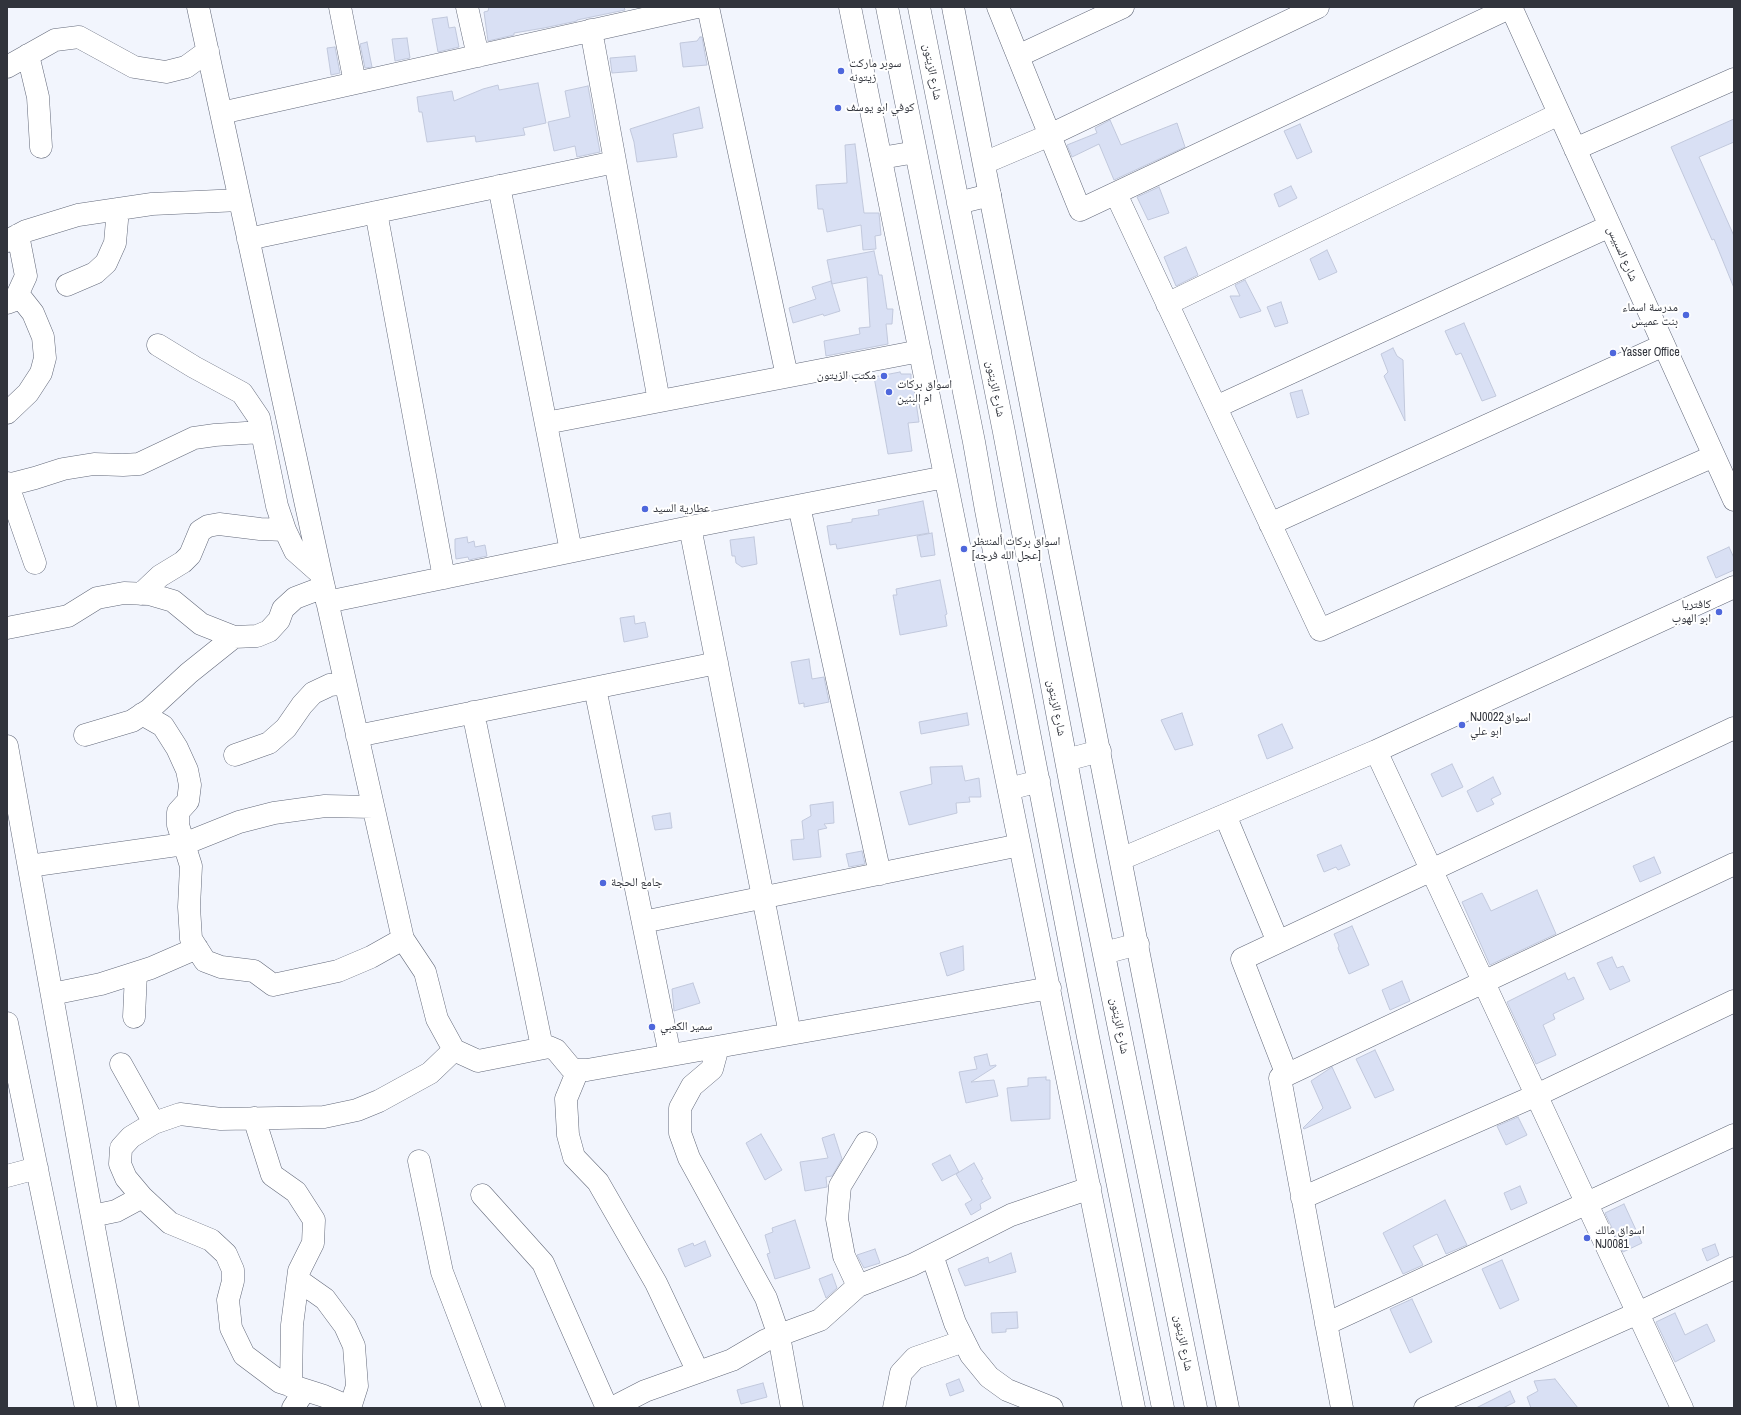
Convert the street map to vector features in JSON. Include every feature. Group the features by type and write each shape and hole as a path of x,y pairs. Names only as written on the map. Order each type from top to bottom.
{"street":[{"path":"198,7 324,588 403,939 425,972 437,1019 454,1050 478,1061 549,1047 556,1050 571,1068 587,1070 1050,988"},
{"path":"340,7 355,83"},
{"path":"467,7 478,56"},
{"path":"221,113 697,7"},
{"path":"708,7 787,376"},
{"path":"850,7 1134,1408"},
{"path":"887,7 974,442 1089,1045 1163,1408"},
{"name":"شارع الزيتون","path":"919,7 1004,432 1104,953 1196,1408"},
{"path":"953,7 1228,1408"},
{"path":"998,7 1080,210 1511,7"},
{"path":"1018,56 1124,7"},
{"path":"984,163 1050,135 1318,7"},
{"name":"شارع السبيس","path":"1511,7 1734,500"},
{"path":"591,30 659,401"},
{"path":"7,67 55,40 79,36 134,67 166,72 186,68 208,51"},
{"path":"28,55 38,97 41,147"},
{"path":"1575,149 1734,79"},
{"path":"1167,304 1559,114"},
{"path":"880,158 916,152"},
{"path":"248,239 616,162"},
{"path":"499,186 571,551"},
{"path":"1116,194 1320,630 1714,456"},
{"path":"958,203 990,195"},
{"path":"7,413 28,393 41,373 45,358 43,337 33,313 12,299 26,276 12,238 26,231 78,215 152,204 240,200"},
{"path":"67,285 95,273 106,263 115,243 118,209"},
{"path":"376,212 444,578"},
{"path":"1216,407 1610,226"},
{"path":"158,345 194,368 242,393 259,418 277,506 285,530 295,551 324,588"},
{"path":"1270,524 1664,345"},
{"path":"546,422 920,351"},
{"path":"35,563 7,484 35,478 63,469 94,464 123,466 139,464 194,438 215,434 261,432"},
{"path":"974,442 979,446 993,448 999,444 1004,432"},
{"path":"7,628 68,616 97,598 124,593 149,594 173,601 201,624 234,637 257,636 269,631 279,620 283,609 295,598 324,588 444,578 690,527 945,477"},
{"path":"986,510 990,505 1000,500 1006,500 1017,505"},
{"path":"799,506 880,874"},
{"path":"141,594 160,576 183,562 190,554 200,531 208,526 219,524 260,529 285,530"},
{"path":"690,527 790,1034"},
{"path":"1121,859 1376,751 1734,587"},
{"path":"84,735 132,721 234,637"},
{"path":"357,736 717,663"},
{"path":"235,755 269,743 286,728 302,705 313,693 330,685 345,683"},
{"path":"595,688 670,1056"},
{"path":"472,712 542,1048"},
{"path":"142,714 163,726 177,748 187,770 190,785 188,801 178,812 178,825 191,866 189,907 191,939 205,961 221,967 254,972 273,985 338,971 371,957 403,939"},
{"path":"1287,1075 1242,959 1734,728"},
{"path":"7,746 128,1408"},
{"path":"1066,760 1100,751"},
{"path":"1376,751 1682,1408"},
{"path":"1009,789 1039,781"},
{"path":"28,866 184,844 239,822 274,813 325,806 373,806"},
{"path":"1225,815 1278,942"},
{"path":"643,922 1020,845"},
{"path":"1342,1408 1280,1078 1734,864"},
{"path":"1104,953 1138,944"},
{"path":"52,994 100,984 136,973 197,948"},
{"path":"134,1017 136,973"},
{"path":"1302,1198 1537,1095 1734,1001"},
{"path":"7,1023 86,1408"},
{"path":"718,1047 712,1069 692,1086 680,1108 680,1133 689,1158 766,1298 779,1336 792,1408"},
{"path":"347,1408 345,1405 280,1382 244,1355 231,1328 228,1300 233,1282 232,1270 226,1254 211,1240 170,1223 142,1197 126,1178 120,1164 121,1148 131,1137 154,1123 180,1114 221,1119 324,1117 356,1110 379,1101 430,1073 454,1050"},
{"path":"121,1064 154,1123"},
{"path":"578,1070 566,1099 568,1135 574,1157 598,1182 656,1283 698,1372"},
{"path":"254,1118 272,1175 296,1192 314,1220 312,1243 299,1271 292,1326 298,1388 293,1408"},
{"path":"1326,1324 1734,1135"},
{"path":"858,1286 844,1256 837,1218 840,1186 866,1143"},
{"path":"419,1161 442,1272 494,1408"},
{"path":"7,1176 37,1168"},
{"path":"612,1408 649,1399 698,1372 732,1360 766,1340 820,1320 858,1286 912,1265 1011,1215 1090,1188"},
{"path":"482,1195 543,1263 607,1408"},
{"path":"92,1216 116,1211 142,1197"},
{"path":"932,1255 955,1323 972,1355 989,1376 1007,1390 1052,1408"},
{"path":"1424,1408 1638,1313 1734,1268"},
{"path":"298,1280 325,1299 345,1326 354,1346 357,1386 350,1408"},
{"path":"894,1408 901,1373 915,1358 964,1341"}],"building":[{"path":"489,7 624,7 625,10 514,33 514,35 488,41 484,12 488,11"},
{"path":"447,17 449,28 455,27 459,47 438,52 432,19"},
{"path":"700,37 702,37 707,65 683,67 680,43 697,41"},
{"path":"407,38 410,58 395,61 392,39"},
{"path":"367,42 372,67 365,68 360,44"},
{"path":"335,47 340,73 331,75 327,48"},
{"path":"635,56 637,71 612,73 610,58"},
{"path":"538,83 546,123 523,128 525,135 476,142 475,136 427,142 422,112 419,112 417,97 452,91 454,101 483,89 498,85 499,90"},
{"path":"588,86 600,152 577,157 575,146 554,151 548,122 570,117 565,91"},
{"path":"699,107 703,128 673,134 677,157 637,162 634,142 630,129"},
{"path":"1734,119 1734,142 1699,157 1734,236 1734,288 1714,239 1712,240 1671,147"},
{"path":"1110,120 1121,145 1177,123 1185,147 1114,180 1099,144 1072,157 1067,145 1097,133 1095,128"},
{"path":"1300,124 1312,152 1297,159 1284,131"},
{"path":"855,144 864,213 879,213 881,235 875,236 876,249 863,250 861,225 827,232 823,209 818,209 816,185 847,183 845,145"},
{"path":"1291,186 1297,198 1279,207 1274,194"},
{"path":"1159,187 1169,213 1148,220 1137,197"},
{"path":"1186,247 1198,275 1176,286 1164,257"},
{"path":"1327,250 1337,272 1319,280 1310,259"},
{"path":"874,251 879,275 882,275 887,309 893,309 892,324 886,324 888,344 826,356 824,341 860,334 859,328 870,327 867,277 832,284 827,260"},
{"path":"1245,280 1261,311 1240,318 1230,296 1240,296 1235,285"},
{"path":"831,281 840,311 824,316 823,314 793,323 789,308 816,299 812,287"},
{"path":"1281,302 1288,323 1275,327 1267,307"},
{"path":"1464,323 1496,396 1482,401 1461,353 1456,355 1445,331"},
{"path":"1393,348 1397,356 1403,360 1405,421 1384,376 1388,372 1381,354"},
{"path":"900,372 901,374 911,374 911,383 913,383 919,422 908,423 912,451 888,454 874,377"},
{"path":"1302,390 1309,414 1297,418 1290,393"},
{"path":"923,501 929,533 837,549 836,544 830,545 827,526 852,522 852,519 879,515 878,510"},
{"path":"932,533 935,555 921,557 917,536"},
{"path":"467,537 468,543 474,541 475,547 485,545 487,556 469,560 468,557 456,559 455,539"},
{"path":"754,537 757,564 742,567 736,563 735,556 732,556 730,540"},
{"path":"1729,547 1734,558 1734,570 1716,578 1707,557"},
{"path":"940,580 947,614 945,615 947,626 900,635 893,595 897,595 896,589"},
{"path":"634,616 635,624 645,622 648,637 624,642 620,618"},
{"path":"809,659 812,679 824,677 829,702 804,707 804,703 799,704 791,662"},
{"path":"967,713 969,725 921,734 919,722"},
{"path":"1182,713 1193,745 1175,750 1161,720"},
{"path":"1282,724 1293,748 1267,759 1258,735"},
{"path":"1452,764 1463,787 1442,797 1431,774"},
{"path":"962,766 965,781 979,778 981,797 969,797 970,802 956,803 957,813 909,825 900,792 932,784 930,767"},
{"path":"1493,777 1501,794 1491,799 1494,804 1477,812 1467,791"},
{"path":"833,802 834,823 824,824 827,828 818,830 821,857 793,860 791,840 804,839 802,821 811,816 810,805"},
{"path":"670,813 672,828 655,830 652,816"},
{"path":"1341,845 1350,865 1338,870 1336,867 1324,872 1317,855"},
{"path":"862,851 865,864 849,867 846,854"},
{"path":"1654,857 1661,873 1640,882 1633,866"},
{"path":"1537,890 1556,934 1490,965 1462,902 1482,893 1491,911"},
{"path":"1352,926 1369,965 1349,974 1334,934"},
{"path":"963,946 964,970 947,976 940,953"},
{"path":"1612,957 1617,968 1623,966 1630,981 1610,990 1597,963"},
{"path":"1565,973 1568,980 1574,977 1584,999 1553,1014 1555,1019 1543,1025 1556,1055 1536,1064 1507,1002"},
{"path":"1402,981 1410,1001 1390,1010 1382,990"},
{"path":"693,983 700,1003 674,1011 672,989"},
{"path":"1375,1050 1394,1090 1375,1098 1356,1059"},
{"path":"987,1054 990,1066 996,1066 971,1082 994,1080 998,1096 966,1103 959,1072 977,1069 974,1057"},
{"path":"1332,1067 1351,1108 1304,1129 1303,1128 1323,1108 1311,1081"},
{"path":"1046,1077 1046,1080 1050,1080 1050,1119 1011,1121 1007,1088 1028,1086 1028,1078"},
{"path":"1518,1117 1527,1135 1506,1145 1497,1126"},
{"path":"761,1134 782,1170 765,1180 746,1143"},
{"path":"834,1134 842,1159 832,1176 826,1177 827,1187 805,1191 800,1162 828,1158 822,1138"},
{"path":"950,1155 959,1172 942,1181 932,1164"},
{"path":"974,1163 991,1198 980,1204 981,1209 971,1215 965,1204 972,1200 956,1174"},
{"path":"1520,1186 1527,1203 1511,1210 1504,1193"},
{"path":"1445,1200 1467,1245 1446,1254 1437,1234 1413,1246 1423,1265 1403,1274 1383,1233"},
{"path":"1624,1204 1642,1243 1623,1252 1605,1213"},
{"path":"795,1220 810,1268 775,1279 767,1254 770,1253 765,1235 773,1232 772,1228"},
{"path":"705,1241 711,1256 685,1267 678,1249 693,1243 694,1246"},
{"path":"1715,1244 1719,1255 1707,1261 1702,1249"},
{"path":"875,1249 880,1263 864,1268 857,1255"},
{"path":"1011,1253 1016,1272 965,1286 958,1269 988,1257 989,1263"},
{"path":"1502,1260 1519,1300 1500,1309 1482,1269"},
{"path":"832,1274 837,1288 826,1298 819,1279"},
{"path":"1412,1299 1432,1342 1410,1353 1390,1309"},
{"path":"1017,1312 1018,1328 1006,1329 1006,1332 992,1333 991,1313"},
{"path":"1675,1313 1685,1335 1707,1324 1715,1341 1675,1362 1656,1322"},
{"path":"959,1379 964,1391 950,1396 946,1384"},
{"path":"1555,1379 1578,1408 1531,1408 1527,1397 1538,1391 1534,1381"},
{"path":"763,1383 767,1397 741,1404 737,1390"},
{"path":"1510,1391 1515,1402 1503,1408 1476,1408"}],"place":[{"name":"سوبر ماركت زيتونه","path":"841,71"},
{"name":"كوفي ابو يوسف","path":"838,108"},
{"name":"مدرسة اسماء بنت عميس","path":"1686,315"},
{"name":"Yasser Office","path":"1613,353"},
{"name":"مكتب الزيتون","path":"884,376"},
{"name":"اسواق بركات ام البنين","path":"889,392"},
{"name":"عطارية السيد","path":"645,509"},
{"name":"اسواق بركات ألمنتظر [عجل الله فرجه]","path":"964,549"},
{"name":"كافتريا ابو الهوب","path":"1719,612"},
{"name":"NJ0022اسواق ابو علي","path":"1462,725"},
{"name":"جامع الحجة","path":"603,883"},
{"name":"سمير الكعبي","path":"652,1027"},
{"name":"اسواق مالك NJ0081","path":"1587,1238"}]}
